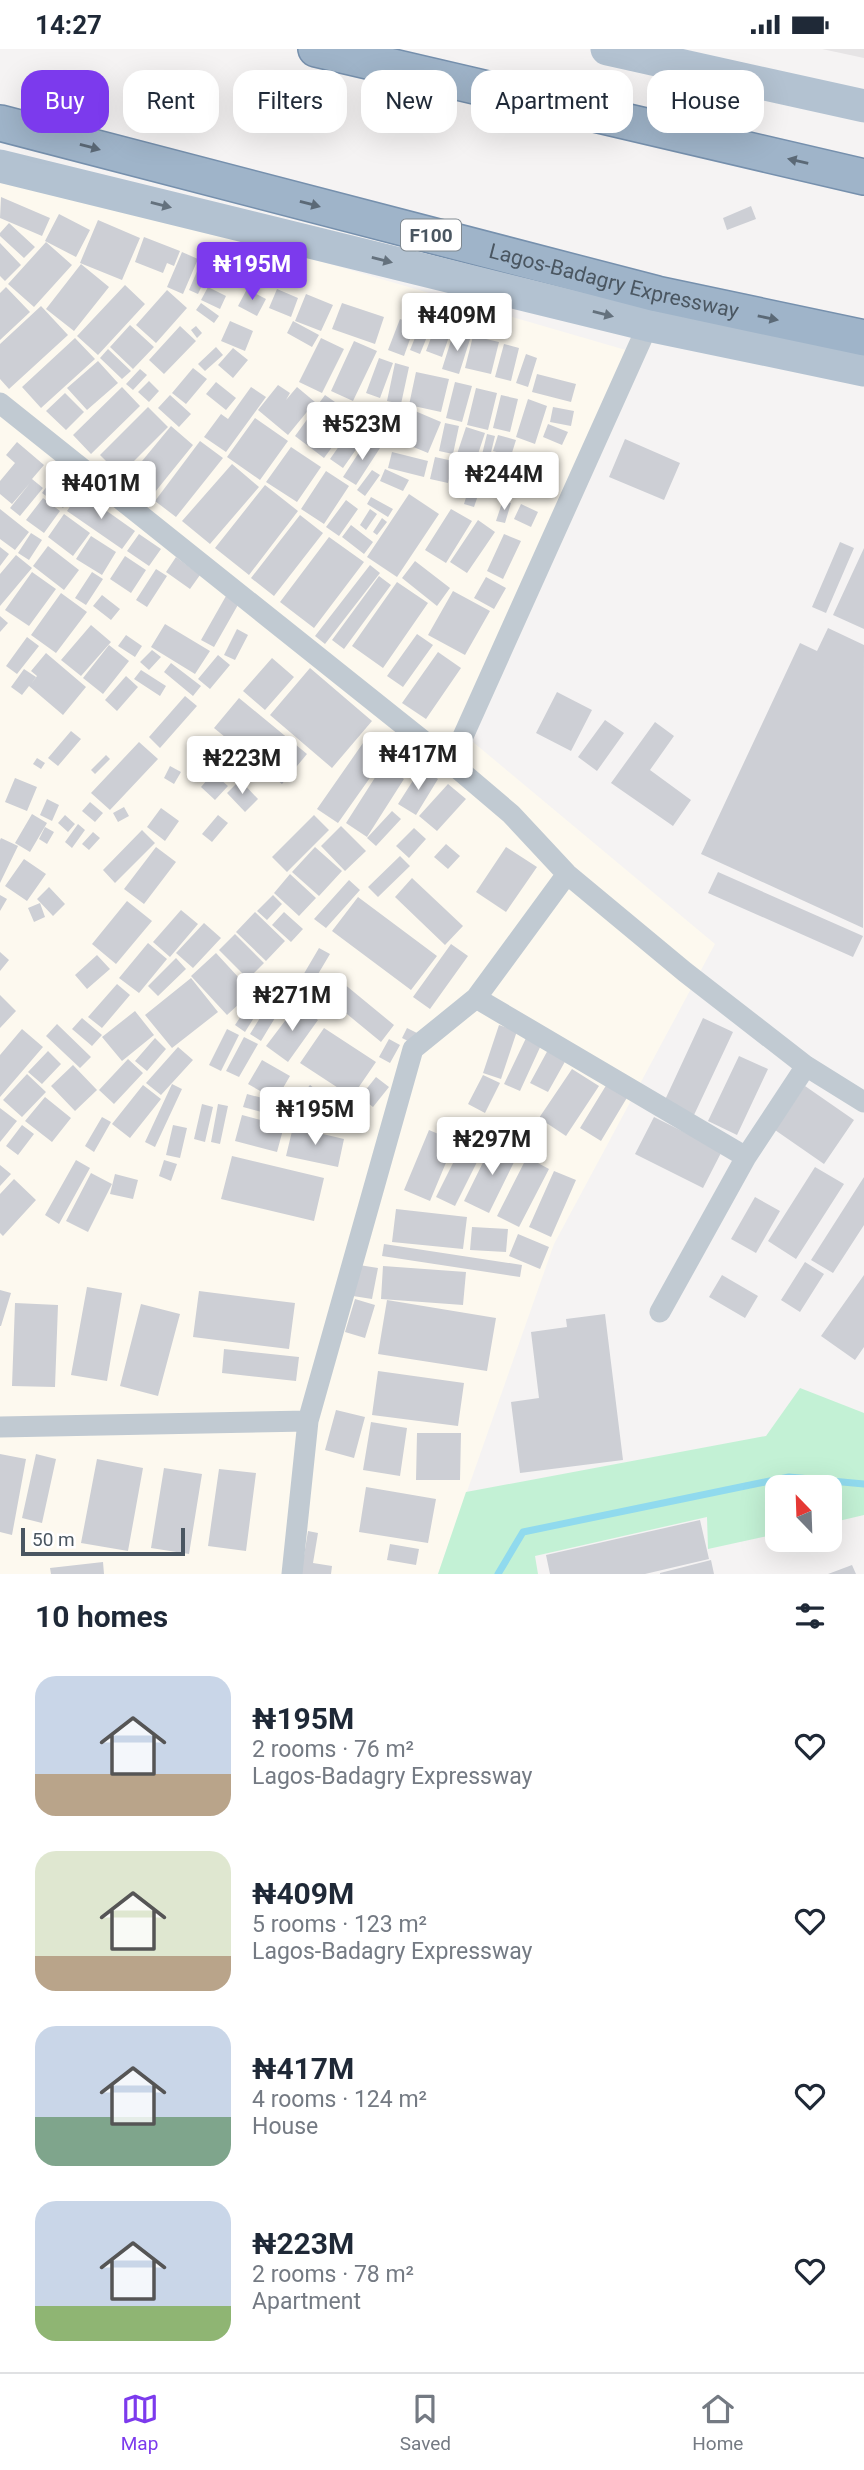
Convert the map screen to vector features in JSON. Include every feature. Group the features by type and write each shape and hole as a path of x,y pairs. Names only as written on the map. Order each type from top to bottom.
{"highway":[{"path":"316,49 864,177"},
{"name":"Lagos-Badagry Expressway","path":"0,123 657,294 864,338"}],"main road":[{"path":"607,49 864,106"},
{"name":"Lagos-Badagry Expressway","path":"0,166 648,325 864,370"}],"street":[{"path":"451,763 648,325"},
{"path":"0,403 451,763 512,814 567,874 685,972 806,1066 864,1102"},
{"path":"292,1574 308,1422 413,1049 476,998 567,874"},
{"path":"476,998 746,1157"},
{"path":"660,1312 746,1157 806,1066"},
{"path":"0,1427 308,1422"}],"shaded area":[{"path":"822,49 864,49 864,58"},
{"path":"0,173 106,199 636,353 461,732 715,944 554,1244 438,1574 0,1574"}],"green space":[{"path":"800,1388 864,1413 864,1515 842,1520 842,1475 765,1475 765,1537 708,1549 707,1517 535,1556 538,1574 438,1574 466,1492 766,1436"}],"building":[{"path":"1,197 50,218 42,236 0,218"},
{"path":"751,206 756,219 727,230 723,218"},
{"path":"59,214 90,230 76,257 45,241"},
{"path":"98,220 140,238 122,280 80,263"},
{"path":"9,223 35,247 24,258 0,236"},
{"path":"144,237 180,251 174,266 167,263 163,273 135,262"},
{"path":"46,242 72,265 34,307 8,284"},
{"path":"0,243 21,265 5,281 0,276"},
{"path":"182,252 198,259 183,294 167,287"},
{"path":"216,255 229,259 220,288 208,285"},
{"path":"237,259 249,264 240,286 228,282"},
{"path":"81,264 109,287 74,331 46,309"},
{"path":"198,269 208,273 198,294 189,290"},
{"path":"125,285 145,304 98,355 77,336"},
{"path":"6,287 30,312 0,340 0,293"},
{"path":"208,287 226,296 220,309 201,300"},
{"path":"247,289 266,299 257,316 238,306"},
{"path":"277,289 298,298 291,317 269,308"},
{"path":"167,290 187,308 156,343 136,325"},
{"path":"306,294 333,305 321,331 295,321"},
{"path":"201,303 219,316 214,323 196,310"},
{"path":"342,303 384,317 375,344 332,329"},
{"path":"41,306 68,335 9,389 0,379 0,344"},
{"path":"423,318 433,322 420,354 410,350"},
{"path":"400,319 415,325 404,356 388,350"},
{"path":"230,321 253,331 245,351 221,341"},
{"path":"293,321 319,335 312,347 287,333"},
{"path":"437,322 452,328 442,357 426,351"},
{"path":"130,325 154,347 133,369 110,347"},
{"path":"180,326 196,341 164,374 149,360"},
{"path":"196,326 202,333 197,338 191,330"},
{"path":"454,331 471,336 459,374 442,369"},
{"path":"473,336 499,342 491,374 465,368"},
{"path":"75,338 95,359 41,408 22,387"},
{"path":"321,338 344,349 322,393 299,382"},
{"path":"354,341 377,351 353,401 331,391"},
{"path":"504,344 519,348 511,381 495,377"},
{"path":"216,347 223,355 205,371 198,364"},
{"path":"233,348 248,360 233,378 218,365"},
{"path":"108,349 131,371 122,379 100,358"},
{"path":"526,354 537,358 528,387 516,383"},
{"path":"379,358 393,363 380,398 366,393"},
{"path":"98,361 118,383 87,410 67,388"},
{"path":"395,363 409,367 401,404 387,401"},
{"path":"193,368 207,379 186,404 172,393"},
{"path":"140,369 147,375 133,390 126,384"},
{"path":"416,372 449,379 441,412 409,405"},
{"path":"537,374 576,384 571,402 532,392"},
{"path":"149,381 159,391 149,402 138,392"},
{"path":"216,382 236,398 226,410 206,394"},
{"path":"455,382 472,386 462,422 446,418"},
{"path":"278,385 290,393 286,400 297,387 315,402 288,435 258,410"},
{"path":"122,387 140,406 91,454 73,435"},
{"path":"251,387 266,397 226,452 204,437 221,414 228,419"},
{"path":"476,388 497,393 488,430 467,425"},
{"path":"65,393 84,412 66,430 46,411"},
{"path":"170,395 191,414 179,427 158,408"},
{"path":"325,395 355,416 324,458 295,436"},
{"path":"501,395 518,399 510,432 493,428"},
{"path":"528,399 547,406 535,444 516,437"},
{"path":"148,407 168,427 120,475 100,455"},
{"path":"553,407 574,411 571,426 550,422"},
{"path":"408,408 441,422 428,453 394,439"},
{"path":"255,418 288,441 260,480 227,457"},
{"path":"356,422 369,431 343,468 330,459"},
{"path":"445,423 459,426 453,454 439,451"},
{"path":"548,424 568,432 562,445 543,437"},
{"path":"171,426 193,445 151,497 128,478"},
{"path":"466,427 485,433 476,460 457,454"},
{"path":"487,434 495,436 486,473 478,471"},
{"path":"498,435 516,440 511,456 493,451"},
{"path":"625,439 680,463 664,500 609,477"},
{"path":"367,440 380,448 356,485 343,477"},
{"path":"200,441 223,458 176,517 155,501"},
{"path":"17,442 44,465 32,479 43,488 20,516 10,508 30,483 12,504 0,494 0,481 15,463 6,455"},
{"path":"291,447 321,467 297,502 266,482"},
{"path":"392,452 428,461 424,477 388,468"},
{"path":"498,452 514,460 505,482 489,475"},
{"path":"435,457 453,461 448,483 430,479"},
{"path":"456,461 473,464 468,491 451,487"},
{"path":"232,464 259,487 210,544 182,521"},
{"path":"385,469 409,480 403,491 380,481"},
{"path":"372,470 380,475 365,496 357,490"},
{"path":"326,471 349,486 324,524 301,509"},
{"path":"475,472 485,475 474,507 464,504"},
{"path":"56,474 77,489 63,508 42,493"},
{"path":"486,477 503,483 499,496 481,490"},
{"path":"265,485 298,511 249,575 215,548"},
{"path":"80,492 135,531 122,549 67,511"},
{"path":"409,494 439,514 397,577 367,557"},
{"path":"371,497 393,509 388,517 367,504"},
{"path":"43,498 60,511 44,533 26,520"},
{"path":"346,500 358,509 339,536 326,527"},
{"path":"503,500 511,503 505,523 496,521"},
{"path":"521,504 538,512 531,527 514,519"},
{"path":"0,509 29,532 15,550 0,539"},
{"path":"370,509 377,514 366,530 360,525"},
{"path":"451,509 472,521 446,563 425,550"},
{"path":"64,514 90,533 73,556 48,537"},
{"path":"300,515 323,533 274,596 251,578"},
{"path":"382,518 387,522 377,535 373,532"},
{"path":"478,520 495,532 467,573 450,562"},
{"path":"351,525 373,542 364,554 342,537"},
{"path":"31,533 42,540 29,560 18,553"},
{"path":"139,534 161,549 149,566 127,551"},
{"path":"504,534 521,541 503,579 487,571"},
{"path":"91,536 116,552 102,575 76,559"},
{"path":"329,537 364,562 314,628 280,602"},
{"path":"840,542 854,548 826,613 812,607"},
{"path":"48,546 79,570 64,590 33,566"},
{"path":"0,547 9,554 0,566"},
{"path":"864,548 864,629 833,615"},
{"path":"16,555 32,568 0,606 0,574"},
{"path":"125,556 146,570 131,593 110,579"},
{"path":"176,557 200,575 190,589 166,572"},
{"path":"415,561 450,588 437,606 402,578"},
{"path":"370,565 380,573 325,644 315,636"},
{"path":"156,569 167,576 147,607 136,600"},
{"path":"32,572 56,589 29,626 5,610"},
{"path":"92,572 103,579 86,605 75,598"},
{"path":"379,576 391,585 344,649 332,640"},
{"path":"486,577 506,588 494,609 474,598"},
{"path":"397,582 428,603 383,668 352,646"},
{"path":"453,591 490,611 465,655 428,635"},
{"path":"61,593 87,612 56,653 31,635"},
{"path":"102,595 120,609 111,620 93,606"},
{"path":"226,596 239,603 214,647 201,640"},
{"path":"0,616 8,623 0,632"},
{"path":"165,624 210,651 195,674 151,647"},
{"path":"91,625 111,642 81,676 61,660"},
{"path":"828,628 864,645 863,928 701,854 800,643 817,651"},
{"path":"237,629 248,635 235,660 224,655"},
{"path":"417,634 433,645 403,687 387,676"},
{"path":"126,635 142,646 135,657 118,646"},
{"path":"27,637 39,646 17,674 6,666"},
{"path":"109,645 129,661 103,694 83,678"},
{"path":"152,650 161,657 149,670 140,662"},
{"path":"438,652 461,668 426,719 402,703"},
{"path":"46,653 86,687 63,715 29,686 22,695 11,687 24,669 36,677 31,684 37,676 31,671"},
{"path":"218,655 230,665 210,689 198,679"},
{"path":"272,658 294,677 265,710 243,691"},
{"path":"171,663 201,686 193,696 164,672"},
{"path":"310,668 372,721 332,768 270,715"},
{"path":"141,670 166,686 160,696 134,679"},
{"path":"126,676 138,687 117,711 105,700"},
{"path":"557,692 592,710 571,751 536,733"},
{"path":"185,696 197,706 160,748 149,737"},
{"path":"239,698 307,754 282,784 214,728"},
{"path":"605,720 624,733 597,771 578,757"},
{"path":"655,722 674,736 650,770 691,800 673,826 611,783"},
{"path":"71,731 81,739 58,766 48,758"},
{"path":"206,739 221,751 209,766 194,754"},
{"path":"139,742 158,759 110,810 91,793"},
{"path":"363,743 384,758 338,823 317,809"},
{"path":"106,755 110,759 95,774 91,770"},
{"path":"37,758 45,763 41,769 33,764"},
{"path":"383,765 404,779 367,837 346,823"},
{"path":"170,766 181,772 174,784 164,778"},
{"path":"421,768 438,779 416,815 398,804"},
{"path":"213,773 228,786 215,800 201,787"},
{"path":"15,778 37,787 27,811 5,802"},
{"path":"240,780 258,799 245,812 227,793"},
{"path":"448,784 466,799 437,831 419,816"},
{"path":"47,799 59,805 52,821 40,815"},
{"path":"90,802 103,813 95,822 82,811"},
{"path":"124,807 129,816 118,822 113,813"},
{"path":"161,808 179,821 165,841 147,827"},
{"path":"392,811 401,819 376,846 367,838"},
{"path":"32,814 47,823 30,852 15,843"},
{"path":"65,815 75,824 68,832 58,823"},
{"path":"218,815 228,823 212,842 202,834"},
{"path":"314,815 329,830 287,872 272,857"},
{"path":"78,824 85,830 72,848 65,842"},
{"path":"341,826 366,851 345,871 321,846"},
{"path":"45,827 54,832 47,844 39,839"},
{"path":"414,828 426,839 409,858 396,846"},
{"path":"142,830 155,843 115,883 103,870"},
{"path":"93,832 100,838 89,850 82,844"},
{"path":"1,838 18,846 0,883 0,840"},
{"path":"446,844 460,856 448,869 434,857"},
{"path":"156,847 176,862 144,904 124,889"},
{"path":"315,847 342,871 319,896 292,872"},
{"path":"506,847 537,867 506,912 476,892"},
{"path":"400,856 410,866 378,897 368,887"},
{"path":"24,859 46,874 27,901 5,886"},
{"path":"718,872 863,936 853,957 708,893"},
{"path":"290,874 316,898 299,916 274,893"},
{"path":"412,878 463,926 445,945 395,897"},
{"path":"349,880 360,890 326,928 314,919"},
{"path":"49,887 65,904 53,916 37,899"},
{"path":"0,895 7,899 0,911"},
{"path":"273,895 282,904 267,920 257,911"},
{"path":"358,897 437,956 411,990 332,931"},
{"path":"127,901 152,921 116,964 92,944"},
{"path":"40,903 45,917 34,922 28,908"},
{"path":"181,910 198,924 170,957 153,942"},
{"path":"255,912 285,941 266,961 236,932"},
{"path":"284,912 303,929 291,942 272,925"},
{"path":"204,923 221,938 193,968 176,953"},
{"path":"235,934 264,963 248,979 219,950"},
{"path":"148,943 167,959 139,993 119,978"},
{"path":"451,944 468,956 430,1009 413,997"},
{"path":"319,948 330,954 302,1001 292,994"},
{"path":"0,952 9,960 0,971"},
{"path":"216,953 252,992 227,1015 191,976"},
{"path":"97,955 110,969 87,989 75,975"},
{"path":"176,958 186,969 158,996 148,986"},
{"path":"332,974 394,1025 381,1042 319,991"},
{"path":"191,978 218,1012 172,1048 145,1015"},
{"path":"117,984 130,995 102,1028 88,1017"},
{"path":"261,986 270,992 245,1032 235,1025"},
{"path":"276,992 287,998 261,1041 250,1034"},
{"path":"0,995 16,1011 0,1028"},
{"path":"297,1005 318,1020 288,1062 266,1046"},
{"path":"135,1011 154,1035 122,1061 102,1037"},
{"path":"82,1018 102,1035 92,1046 72,1029"},
{"path":"703,1018 733,1032 694,1115 664,1102"},
{"path":"57,1024 91,1057 80,1068 46,1036"},
{"path":"499,1025 517,1031 501,1079 483,1073"},
{"path":"324,1028 376,1062 352,1097 300,1063"},
{"path":"407,1028 421,1035 416,1045 402,1038"},
{"path":"22,1029 43,1047 0,1097 0,1055"},
{"path":"227,1029 239,1035 221,1071 209,1065"},
{"path":"527,1036 542,1043 520,1091 504,1084"},
{"path":"244,1037 258,1044 239,1077 226,1071"},
{"path":"155,1038 166,1049 147,1071 135,1061"},
{"path":"389,1039 400,1045 390,1063 379,1057"},
{"path":"178,1047 193,1060 161,1095 146,1083"},
{"path":"549,1048 567,1058 548,1092 530,1083"},
{"path":"48,1051 61,1064 42,1084 28,1072"},
{"path":"739,1056 768,1069 737,1135 708,1121"},
{"path":"128,1059 143,1073 114,1104 99,1090"},
{"path":"262,1060 290,1076 276,1100 248,1084"},
{"path":"73,1065 97,1090 75,1111 51,1086"},
{"path":"572,1069 599,1086 566,1136 539,1118"},
{"path":"27,1074 46,1092 22,1117 3,1100"},
{"path":"483,1075 500,1083 485,1113 468,1104"},
{"path":"376,1077 389,1087 373,1107 360,1097"},
{"path":"610,1079 631,1091 601,1141 580,1128"},
{"path":"172,1084 182,1089 155,1147 145,1142"},
{"path":"143,1085 161,1099 130,1138 112,1124"},
{"path":"310,1085 329,1100 325,1106 305,1091"},
{"path":"805,1086 854,1120 824,1164 775,1130"},
{"path":"247,1094 345,1120 342,1133 243,1107"},
{"path":"45,1097 71,1118 52,1142 25,1121"},
{"path":"202,1104 213,1107 205,1142 194,1139"},
{"path":"218,1104 228,1106 220,1144 211,1142"},
{"path":"0,1108 17,1121 0,1142"},
{"path":"242,1115 284,1126 277,1152 235,1141"},
{"path":"102,1117 111,1122 94,1152 85,1146"},
{"path":"654,1117 722,1151 703,1188 635,1154"},
{"path":"22,1125 34,1134 18,1155 6,1146"},
{"path":"173,1125 187,1128 180,1158 166,1155"},
{"path":"293,1127 344,1139 338,1167 286,1156"},
{"path":"429,1130 455,1141 430,1201 404,1190"},
{"path":"494,1140 519,1152 489,1213 464,1201"},
{"path":"462,1145 481,1154 455,1206 436,1197"},
{"path":"232,1156 324,1178 314,1221 221,1199"},
{"path":"527,1157 549,1169 519,1227 497,1216"},
{"path":"76,1160 90,1168 59,1224 45,1215"},
{"path":"164,1160 177,1164 171,1181 159,1176"},
{"path":"0,1165 11,1174 0,1186"},
{"path":"815,1167 844,1184 796,1259 768,1241"},
{"path":"554,1171 576,1180 551,1237 529,1227"},
{"path":"91,1173 112,1184 88,1232 66,1221"},
{"path":"115,1174 138,1180 133,1199 110,1194"},
{"path":"864,1177 864,1225 833,1273 811,1260"},
{"path":"14,1179 36,1200 3,1236 0,1233 0,1194"},
{"path":"755,1197 780,1211 756,1253 731,1239"},
{"path":"396,1209 467,1217 463,1249 392,1242"},
{"path":"472,1227 508,1229 506,1252 470,1250"},
{"path":"518,1234 549,1247 540,1269 509,1256"},
{"path":"384,1244 522,1265 520,1277 382,1256"},
{"path":"805,1262 824,1274 800,1312 781,1300"},
{"path":"359,1265 378,1268 372,1299 353,1296"},
{"path":"383,1266 466,1272 463,1305 381,1299"},
{"path":"722,1275 758,1296 745,1318 709,1297"},
{"path":"864,1275 864,1347 855,1360 821,1336"},
{"path":"87,1287 122,1293 107,1381 71,1375"},
{"path":"0,1290 11,1293 1,1326 0,1326"},
{"path":"199,1291 295,1303 289,1349 193,1337"},
{"path":"355,1299 375,1305 365,1338 345,1332"},
{"path":"387,1300 496,1318 487,1371 378,1354"},
{"path":"15,1303 58,1305 55,1387 12,1386"},
{"path":"141,1304 180,1314 158,1396 120,1386"},
{"path":"605,1314 623,1460 520,1473 511,1402 539,1398 531,1332 567,1327 566,1319"},
{"path":"224,1349 299,1357 296,1381 222,1373"},
{"path":"378,1371 464,1383 458,1426 372,1415"},
{"path":"336,1410 365,1417 354,1458 325,1450"},
{"path":"371,1422 407,1428 400,1476 363,1470"},
{"path":"417,1433 461,1433 460,1480 416,1480"},
{"path":"0,1454 26,1459 12,1535 0,1532"},
{"path":"36,1454 56,1459 42,1523 22,1518"},
{"path":"97,1459 143,1468 128,1551 81,1543"},
{"path":"164,1468 202,1474 189,1554 151,1548"},
{"path":"219,1469 256,1473 246,1551 208,1546"},
{"path":"366,1487 436,1499 428,1543 359,1532"},
{"path":"700,1520 709,1559 645,1574 550,1574 546,1555"},
{"path":"308,1531 318,1533 313,1563 332,1566 331,1574 301,1574"},
{"path":"390,1544 419,1549 416,1565 387,1560"},
{"path":"711,1560 714,1574 660,1574 660,1573"},
{"path":"103,1562 104,1574 51,1574 50,1568"},
{"path":"852,1565 856,1574 828,1574"}],"waterway":[{"path":"498,1574 523,1532 789,1477 864,1484"}]}
